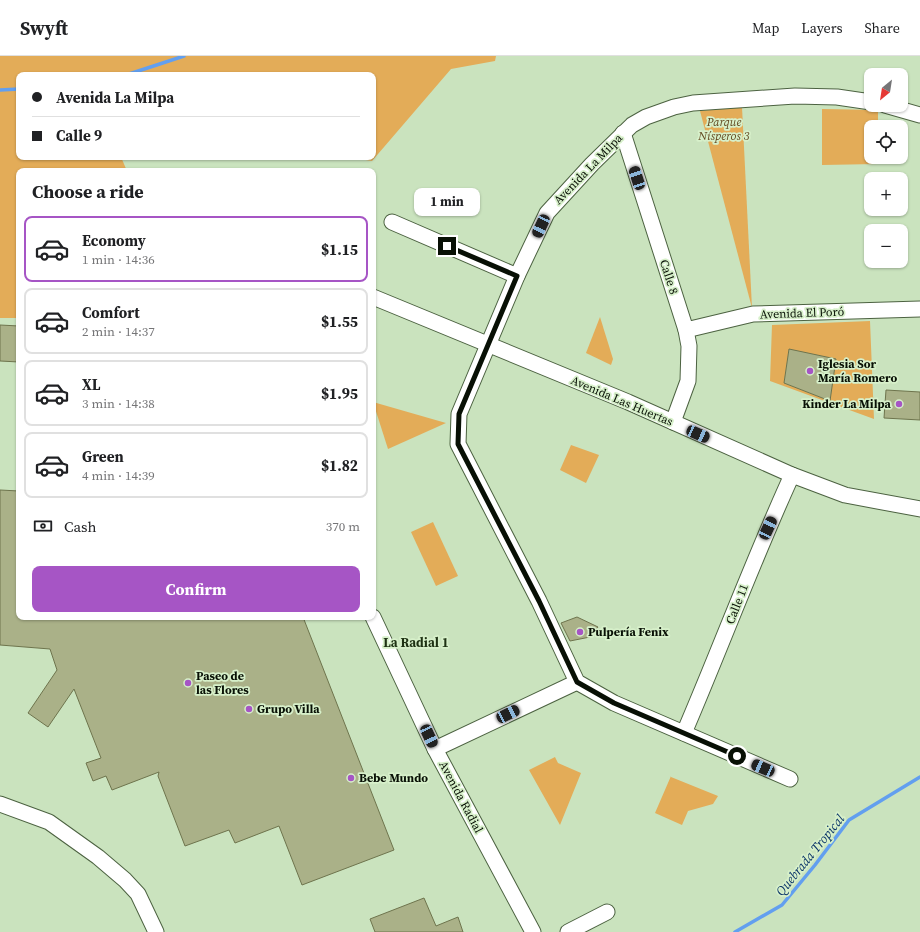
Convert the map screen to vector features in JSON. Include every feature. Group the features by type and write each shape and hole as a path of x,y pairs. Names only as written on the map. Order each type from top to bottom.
{"street":[{"name":"Avenida La Milpa","path":"577,682 539,601 458,444 459,414 517,276 547,213 568,188 632,125 646,117 674,107 693,103 795,96 837,97 864,101"},
{"path":"908,112 920,115"},
{"name":"Calle 8","path":"623,133 686,330 689,346 688,381 673,422"},
{"path":"392,222 517,276"},
{"name":"Avenida Las Huertas","path":"376,298 673,422 792,475 845,495 920,509"},
{"name":"Avenida El Poró","path":"686,330 753,314 920,309"},
{"name":"Calle 11","path":"684,733 762,541 792,475"},
{"name":"Avenida Radial","path":"375,620 435,749 533,932"},
{"path":"435,749 577,682 614,703 790,779"},
{"path":"0,804 32,814 49,822 98,857 125,880 138,894 156,932"},
{"path":"568,932 607,912"}],"green space":[{"path":"0,56 496,56 495,61 451,69 376,156 376,72 16,72 16,160 122,160 126,168 16,168 16,318 0,318"},
{"name":"Parque Nísperos 3","path":"742,107 752,308 700,111"},
{"path":"822,109 864,110 864,112 878,112 878,120 864,120 864,164 877,164 822,165"},
{"path":"600,317 613,359 611,365 586,353"},
{"path":"870,321 874,419 770,381 772,325","holes":["789,350 835,359 830,401 784,383"]},
{"path":"376,403 446,423 388,449 376,411"},
{"path":"571,445 599,455 586,483 560,470"},
{"path":"433,522 458,576 436,586 411,532"},
{"path":"555,757 558,763 581,773 560,825 529,770"},
{"path":"671,776 718,796 713,804 688,811 682,825 655,813"}],"building":[{"path":"0,325 16,326 16,362 0,361"},
{"name":"Iglesia Sor María Romero","path":"789,349 836,359 830,401 784,383"},
{"path":"886,390 920,392 920,420 884,418"},
{"name":"Paseo de las Flores","path":"0,490 16,491 16,620 304,620 394,850 302,885 279,826 235,843 229,830 185,846 158,776 159,772 112,790 106,776 93,781 86,763 101,758 74,689 48,727 28,713 57,670 50,649 0,645"},
{"name":"Pulpería Fenix","path":"577,617 598,627 590,637 570,641 561,623"},
{"path":"424,898 436,926 458,917 463,932 375,932 370,919"}],"waterway":[{"path":"135,72 184,56"},
{"path":"0,90 16,89"},
{"name":"Quebrada Tropical","path":"735,932 782,905 849,820 920,777"}],"place":[{"name":"Iglesia Sor María Romero","path":"810,371"},
{"name":"Kinder La Milpa","path":"899,404"},
{"name":"Pulpería Fenix","path":"580,632"},
{"name":"Paseo de las Flores","path":"188,683"},
{"name":"Grupo Villa","path":"249,709"},
{"name":"Bebe Mundo","path":"351,778"}],"district":[{"name":"La Radial 1","path":"416,642"}],"route":[{"path":"447,246 517,276 459,414 458,444 539,601 577,682 614,703 737,756"}]}
